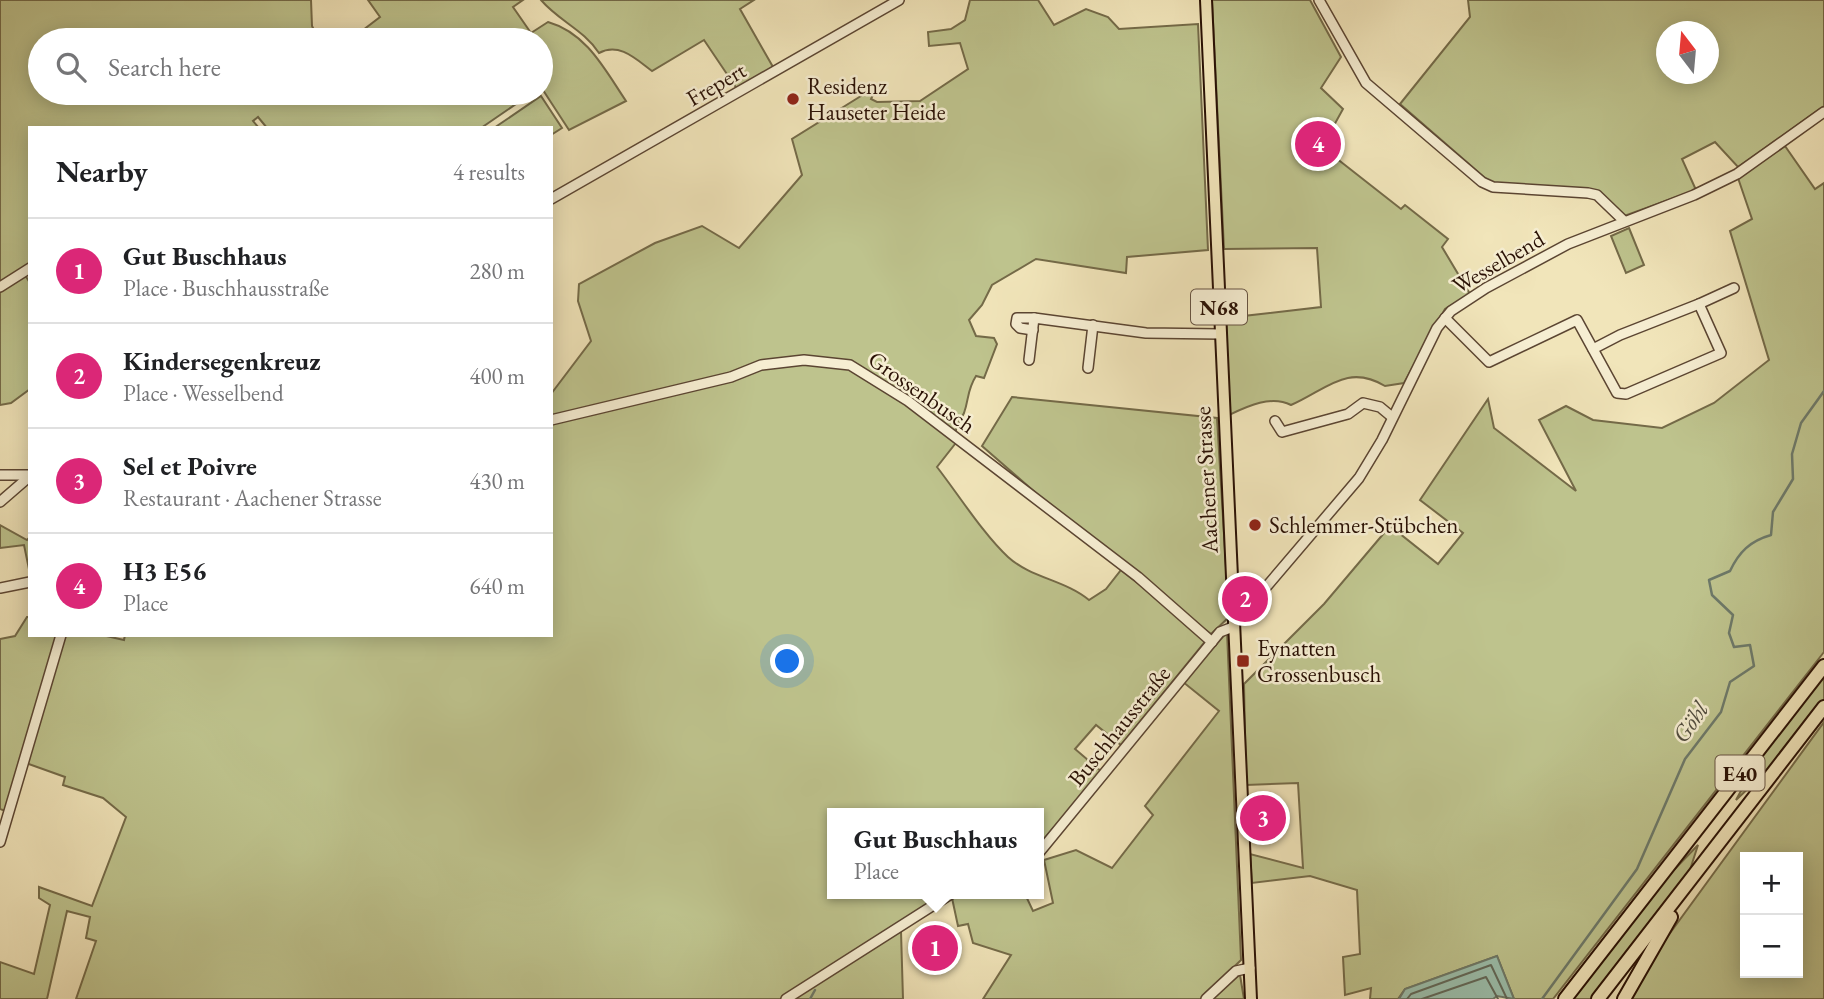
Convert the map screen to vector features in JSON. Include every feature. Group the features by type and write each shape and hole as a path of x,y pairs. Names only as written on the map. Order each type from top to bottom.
{"highway":[{"name":"E40","path":"1565,999 1824,666"},
{"name":"E40","path":"1670,912 1686,885 1824,707"},
{"path":"1598,999 1670,912"},
{"path":"1624,999 1670,912"}],"main road":[{"name":"Aachener Strasse","path":"1206,0 1251,999"}],"street":[{"name":"Frepert","path":"553,199 899,0"},
{"path":"1319,0 1366,83 1482,182 1493,187 1597,195 1624,221"},
{"name":"Wesselbend","path":"1233,613 1250,606 1359,478 1445,318 1462,302 1568,244 1694,195 1737,174 1824,113"},
{"path":"0,287 28,269"},
{"path":"1593,349 1620,335 1734,288"},
{"path":"1445,318 1489,362 1577,320 1617,393 1638,390 1721,353 1699,304"},
{"path":"1033,330 1020,328 1016,324 1017,318 1023,316 1146,333 1220,334"},
{"path":"1029,360 1034,318"},
{"path":"1088,368 1093,325"},
{"name":"Grossenbusch","path":"553,420 731,377 761,365 804,360 850,365 918,408 1138,577 1212,642"},
{"path":"1275,421 1282,432 1348,414 1363,403 1380,407 1392,418"},
{"path":"0,475 28,476"},
{"path":"0,502 28,478"},
{"path":"0,588 28,582"},
{"name":"Buschhausstraße","path":"1044,847 1220,632 1233,627"},
{"path":"0,842 60,637"},
{"path":"786,999 943,899"},
{"path":"1206,999 1236,971 1250,968"}],"green space":[{"path":"0,0 311,0 313,28 28,28 28,105 515,105 484,126 265,126 258,117 253,121 257,126 28,126 28,265 0,282"},
{"path":"368,0 523,0 513,7 528,28 366,28 380,17"},
{"path":"541,0 754,0 740,9 773,67 737,89 704,40 652,71 627,53 613,49 599,53 586,38"},
{"path":"970,0 1038,0 1054,25 1086,9 1108,17 1119,29 1198,24 1208,250 1127,257 1126,273 1036,259 992,285 982,305 969,320 976,336 994,338 997,344 984,378 976,376 971,386 956,431 955,444 937,467 971,514 1017,564 1080,593 1089,600 1106,589 1121,570 1205,636 1204,643 1121,745 1096,725 1075,749 1102,772 1044,839 1044,808 827,808 827,899 938,899 833,974 901,931 903,999 76,999 96,941 86,938 90,917 67,911 47,999 0,999 0,962 34,974 50,905 39,898 39,887 92,906 126,817 103,798 63,785 65,777 26,763 10,813 0,809 0,639 15,636 27,617 28,637 111,637 124,640 125,637 553,637 553,391 591,341 578,301 579,284 655,243 702,226 739,248 802,175 792,139 877,86 871,99 877,102 920,101 968,69 960,43 929,46 928,32 951,29 965,20"},
{"path":"1212,0 1310,0 1341,57 1321,88 1343,109 1322,147 1401,209 1405,205 1448,239 1442,247 1470,294 1445,309 1404,383 1385,386 1359,377 1348,378 1326,386 1291,405 1268,401 1229,415 1226,318 1321,307 1317,248 1224,249"},
{"path":"1468,0 1824,0 1824,106 1738,167 1715,142 1682,159 1696,190 1616,219 1594,197 1492,184 1400,104 1470,17"},
{"path":"548,22 574,35 594,54 626,101 569,130 553,105 553,28 539,28"},
{"path":"528,105 547,105 562,128 553,134 553,126 497,126"},
{"path":"1785,146 1815,189 1824,183 1824,652 1553,999 1514,999 1497,956 1405,989 1398,999 1370,999 1371,988 1345,995 1343,957 1360,954 1357,890 1310,876 1252,883 1250,854 1303,868 1298,783 1246,785 1244,684 1324,604 1390,526 1438,564 1463,533 1420,500 1488,399 1494,428 1576,491 1539,420 1566,406 1593,420 1662,428 1714,403 1769,360 1730,231 1752,219 1738,178"},
{"path":"1629,228 1644,265 1626,273 1611,236"},
{"path":"25,275 28,280 28,390 11,403 0,405 0,292"},
{"path":"1012,397 1217,418 1229,617 1211,634 1123,569 982,446"},
{"path":"0,525 28,539 28,564 24,545 0,548"},
{"path":"1227,632 1241,960 1201,999 983,999 1011,955 973,943 968,924 958,926 952,899 1027,899 1033,911 1053,903 1044,860 1076,850 1112,868 1153,815 1145,806 1219,711 1183,682"},
{"path":"1824,673 1824,700 1775,763 1736,800 1760,756"},
{"path":"1824,722 1824,999 1631,999 1657,951"},
{"path":"1698,845 1688,876 1592,999 1571,999 1668,876"},
{"path":"1240,975 1244,999 1212,999 1236,977"}],"water":[{"path":"1497,956 1514,999 1497,996 1493,999 1399,999 1405,989"}],"waterway":[{"name":"Göhl","path":"1542,999 1637,869 1685,759 1721,712 1730,682 1754,666 1750,645 1734,647 1729,633 1733,615 1712,595 1709,580 1730,571 1746,548 1771,535 1773,512 1793,479 1792,454 1801,423 1824,391"},
{"path":"810,999 815,990"}],"place":[{"name":"Residenz Hauseter Heide","path":"793,99"},
{"name":"H3 E56","path":"1318,144"},
{"name":"Schlemmer-Stübchen","path":"1255,525"},
{"name":"Kindersegenkreuz","path":"1245,599"},
{"name":"Eynatten Grossenbusch","path":"1243,661"},
{"name":"Sel et Poivre","path":"1263,818"},
{"name":"Gut Buschhaus","path":"935,948"}]}
